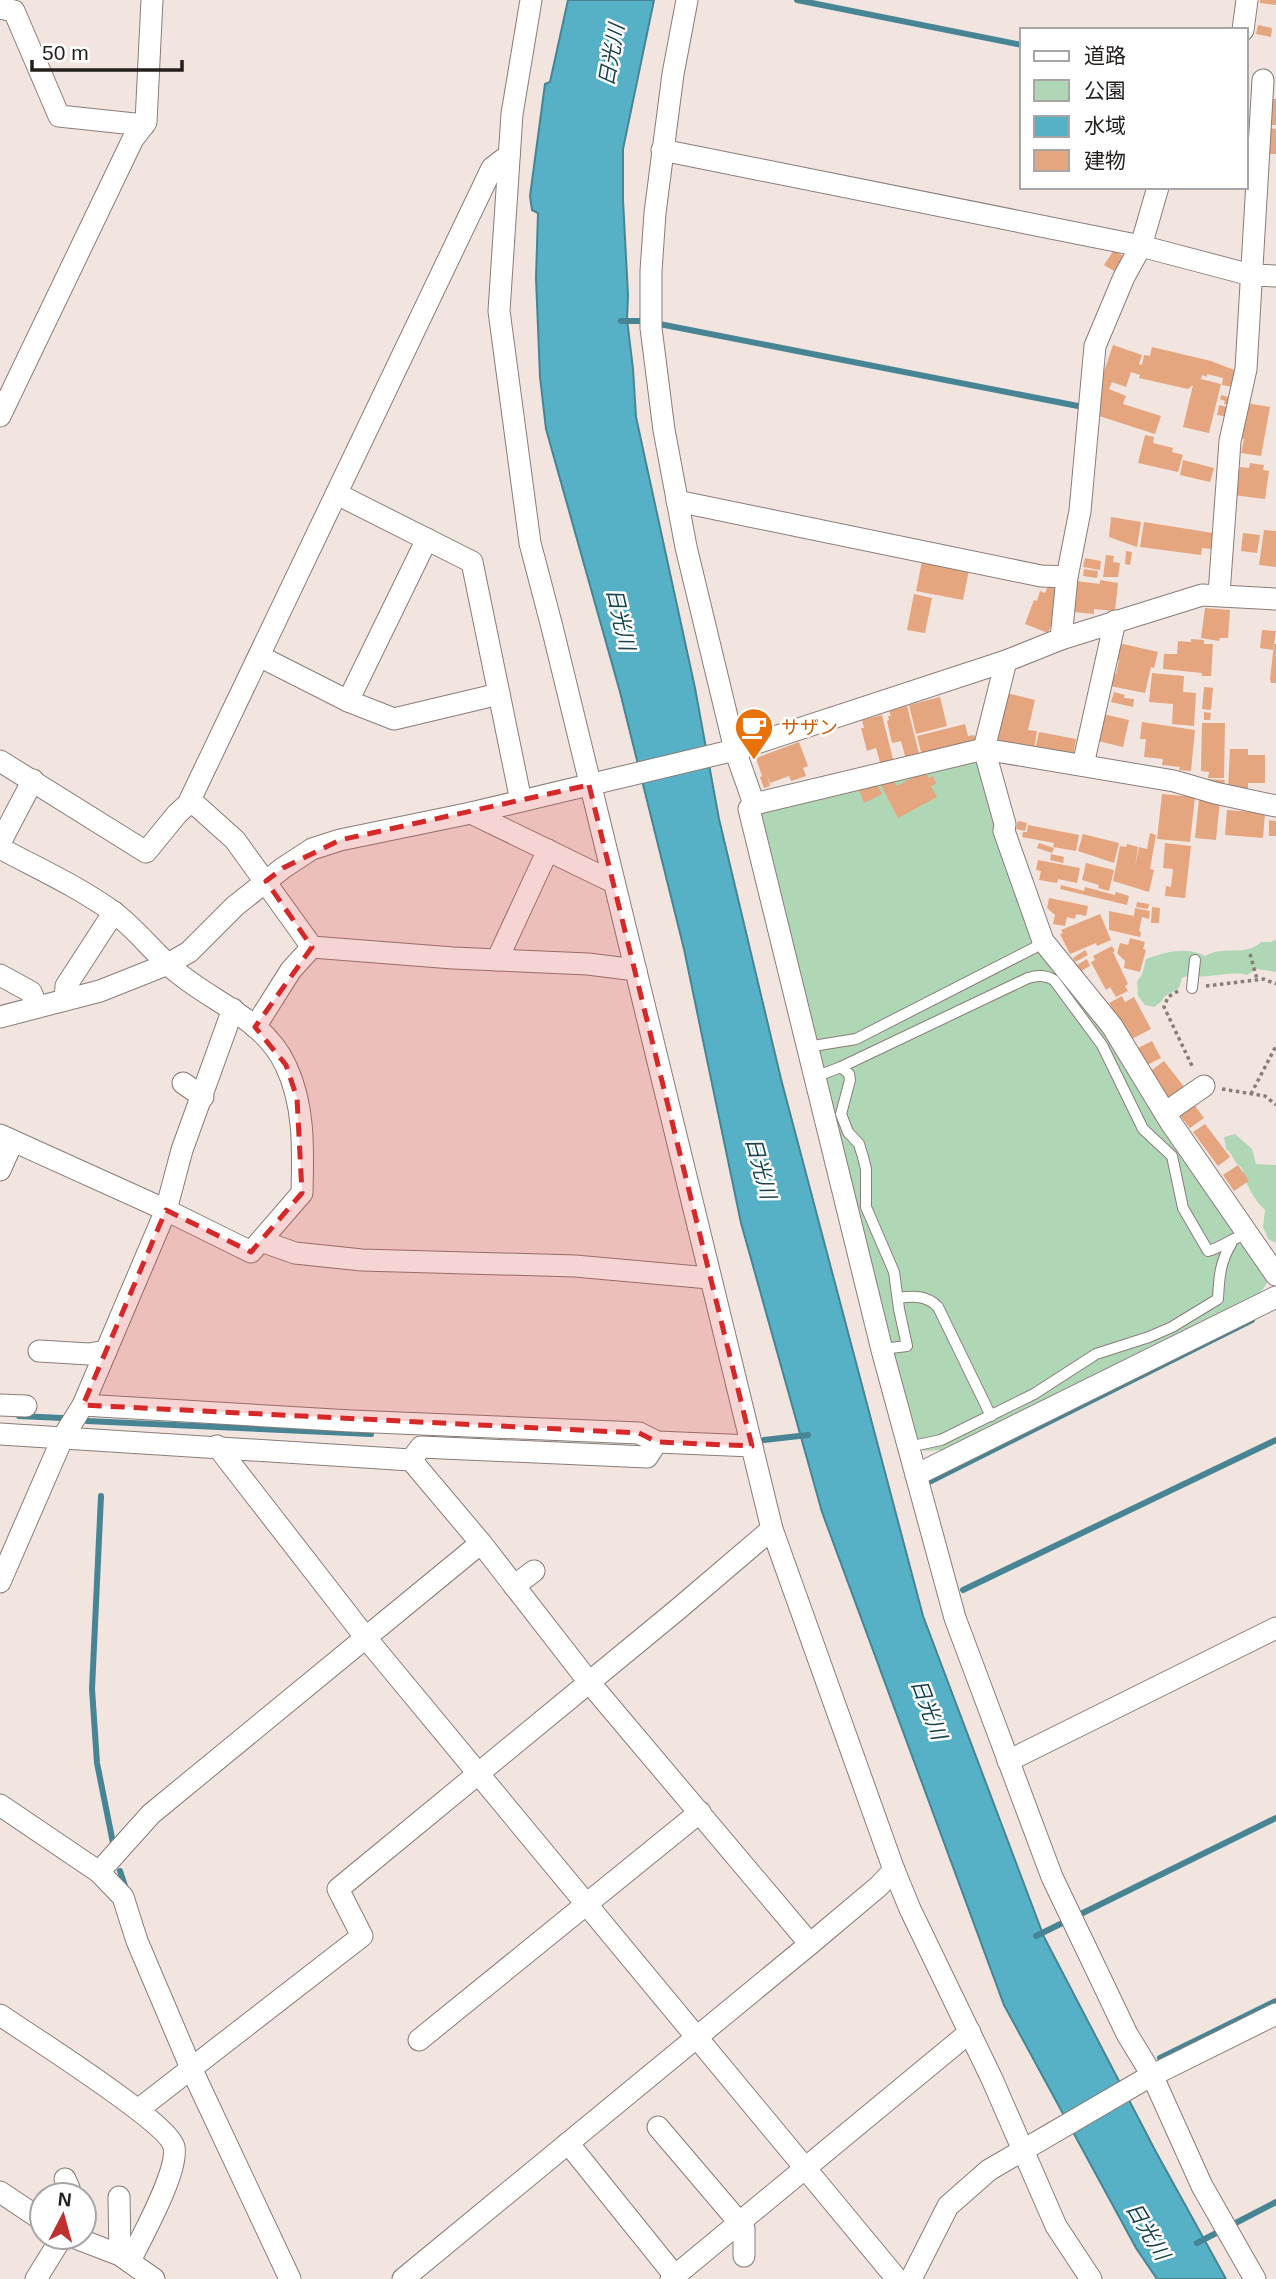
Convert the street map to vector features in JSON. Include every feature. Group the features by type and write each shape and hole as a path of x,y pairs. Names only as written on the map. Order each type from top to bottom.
{"street":[{"path":"0,416 133,139 146,122 152,0"},
{"path":"531,0 512,114 499,311 530,543 709,1278 772,1529 894,1870 1026,2147 1056,2225 1091,2279"},
{"path":"687,0 662,150 651,271 651,328 664,430 677,501 735,750 754,804"},
{"path":"1243,28 1247,0"},
{"path":"10,7 59,116 144,125"},
{"path":"1219,594 1230,441 1246,369 1262,80"},
{"path":"662,150 1141,246 1251,275 1276,275"},
{"path":"0,761 146,852 188,804 492,168 509,155"},
{"path":"1061,639 1067,577 1080,512 1095,346 1124,277 1141,246 1157,189"},
{"path":"337,494 472,562 521,801"},
{"path":"677,501 1027,573 1067,577"},
{"path":"348,701 427,540"},
{"path":"0,1017 100,991 168,964 189,951 235,906 266,881 312,849 321,846 735,750 1006,661 1115,621 1202,595 1276,599"},
{"path":"1083,765 1115,621"},
{"path":"259,656 348,701 394,719 499,694"},
{"path":"1006,661 984,749 1005,824 1004,831 1043,941 1112,1026 1242,1235 1276,1275"},
{"path":"1255,2279 1202,2186 1052,1877 955,1618 882,1349 749,809 754,804 984,749 1174,781 1276,806"},
{"path":"0,1170 6,1138 166,1210 251,1252 302,1193 303,1137 297,1098 286,1065 267,1037 233,1009 200,989 168,964 114,912 0,845 33,780"},
{"path":"188,804 196,805 235,840 312,947"},
{"path":"471,813 613,882"},
{"path":"497,960 548,850"},
{"path":"65,1000 66,986 114,912"},
{"path":"312,947 588,964 636,970"},
{"path":"255,1027 291,970 312,947"},
{"path":"0,975 32,992 37,1007"},
{"path":"0,1582 63,1437 83,1405 166,1210 182,1150 233,1009"},
{"path":"183,1083 202,1097"},
{"path":"1165,1113 1204,1086"},
{"path":"261,1241 295,1253 362,1260 575,1266 709,1278"},
{"path":"916,1475 1021,1412 1276,1297"},
{"path":"39,1351 89,1354 106,1351"},
{"path":"0,1405 26,1406"},
{"path":"83,1405 351,1421 639,1433 657,1442 752,1446"},
{"path":"0,1434 411,1460 481,1543 589,1682 810,1944"},
{"path":"411,1460 421,1447 647,1458 657,1442"},
{"path":"217,1446 366,1637 897,2279"},
{"path":"139,2109 362,1936 338,1889 772,1529"},
{"path":"99,1872 151,1814 481,1543"},
{"path":"514,1586 534,1571"},
{"path":"1008,1761 1276,1628"},
{"path":"0,1805 99,1872 123,1897 137,1941 191,2068 290,2279"},
{"path":"419,2040 700,1812"},
{"path":"403,2279 810,1944 894,1870"},
{"path":"911,2279 948,2206 989,2169 1149,2077 1276,2014"},
{"path":"0,2015 139,2109 171,2140 175,2150 164,2192 125,2258"},
{"path":"568,2143 673,2278 970,2032"},
{"path":"658,2127 740,2222 744,2228 744,2256"},
{"path":"0,2192 28,2211"},
{"path":"119,2197 125,2258"},
{"path":"98,2247 125,2258 154,2279"},
{"path":"36,2279 53,2251"}],"lane":[{"path":"807,1047 856,1039 1017,957 1043,941"},
{"path":"1017,957 1028,978"},
{"path":"1192,988 1195,960"},
{"path":"815,1077 1028,978 1042,975 1054,980 1102,1045 1143,1129 1172,1157 1183,1208 1208,1251 1223,1247 1242,1235"},
{"path":"935,999 943,1018"},
{"path":"841,1067 849,1074 850,1080 841,1114 848,1132 859,1144 863,1157 866,1169 866,1207 894,1272 908,1346 882,1349"},
{"path":"908,1447 941,1440 991,1416 1021,1412 1096,1354 1161,1332 1218,1299 1222,1258 1242,1235"},
{"path":"898,1298 923,1297 933,1301 938,1307 991,1416"}],"path":[{"path":"1250,954 1257,979"},
{"path":"1276,984 1257,979 1177,991 1168,997 1164,1007 1186,1057 1204,1086 1265,1096 1276,1105"},
{"path":"1251,1094 1276,1046"}],"highlighted area":[{"path":"589,785 752,1446 657,1442 639,1433 83,1405 166,1210 251,1252 302,1193 297,1098 286,1065 255,1027 312,947 266,881 283,868 340,840"}],"green space":[{"path":"979,756 999,824 993,828 1025,917 1261,1262 1267,1282 1261,1292 1251,1299 1199,1323 1180,1341 1030,1414 1026,1408 1001,1421 999,1426 968,1445 958,1442 941,1450 923,1451 914,1437 760,818 761,812"},
{"path":"1276,939 1276,972 1257,969 1247,975 1189,975 1182,978 1179,988 1165,996 1154,1007 1145,1005 1138,996 1137,982 1146,959 1168,952 1183,951 1205,956 1220,951 1248,949 1261,942"},
{"path":"1235,1134 1252,1149 1256,1164 1276,1165 1276,1243 1268,1239 1263,1227 1265,1210 1250,1191 1242,1168 1226,1149 1224,1137"}],"water":[{"name":"日光川","path":"568,0 654,0 623,149 627,319 636,417 695,688 719,819 781,1079 923,1616 1044,1937 1156,2152 1226,2279 1157,2279 1136,2248 1004,2005 822,1512 741,1223 684,949 620,692 546,429 540,377 536,278 538,213 532,210 530,196 545,84 550,82"}],"building":[{"path":"1260,0 1276,0 1276,5 1260,3"},
{"path":"1258,25 1272,28 1271,37 1256,34"},
{"path":"1269,99 1276,99 1276,125 1268,125"},
{"path":"1270,128 1276,129 1276,154 1268,154"},
{"path":"1114,250 1125,257 1116,272 1104,265"},
{"path":"1113,345 1142,355 1139,364 1142,365 1144,355 1150,356 1152,347 1211,361 1237,371 1233,387 1222,385 1223,378 1202,375 1201,379 1221,384 1209,433 1183,427 1193,385 1188,389 1139,378 1140,375 1131,372 1126,387 1112,382 1109,389 1126,396 1123,404 1161,416 1155,434 1096,415 1099,386"},
{"path":"1221,395 1232,398 1231,405 1224,404 1225,401 1220,399"},
{"path":"1247,403 1270,407 1261,456 1241,453"},
{"path":"1219,405 1231,408 1229,417 1217,415"},
{"path":"1145,435 1154,437 1153,443 1173,448 1172,452 1183,455 1178,472 1138,463"},
{"path":"1183,460 1214,468 1210,482 1180,475"},
{"path":"1250,463 1264,465 1263,470 1269,471 1265,499 1233,495 1240,467 1249,468"},
{"path":"1111,517 1141,522 1137,547 1109,537"},
{"path":"1144,522 1213,533 1211,549 1202,548 1201,555 1140,547"},
{"path":"1264,530 1276,531 1276,567 1259,565"},
{"path":"1243,533 1260,535 1257,553 1241,551"},
{"path":"1126,551 1132,552 1130,565 1125,564"},
{"path":"1106,555 1114,556 1113,562 1120,563 1118,577 1103,577"},
{"path":"1085,558 1101,561 1100,570 1083,567"},
{"path":"922,561 969,570 963,600 916,591"},
{"path":"1084,569 1098,571 1097,578 1083,576"},
{"path":"1100,580 1118,583 1115,611 1094,609 1094,614 1073,612 1076,581 1100,584"},
{"path":"1048,586 1061,591 1058,609 1048,633 1025,624 1034,600 1037,601 1040,591 1045,593"},
{"path":"914,594 932,598 925,633 907,630"},
{"path":"1205,608 1230,610 1228,638 1220,638 1219,641 1201,638"},
{"path":"1262,630 1276,631 1273,650 1260,648"},
{"path":"1191,639 1213,644 1211,676 1163,669 1164,654 1177,654 1178,641 1191,642"},
{"path":"1119,643 1158,652 1154,668 1151,667 1145,693 1110,686 1119,660 1116,660"},
{"path":"1274,644 1276,683 1271,683 1270,679"},
{"path":"1152,673 1184,676 1183,692 1196,693 1194,726 1172,724 1173,704 1149,702"},
{"path":"1204,687 1213,688 1211,710 1202,709"},
{"path":"1114,692 1125,695 1124,698 1134,699 1133,707 1111,702"},
{"path":"1007,693 1035,700 1028,730 1037,731 1034,750 995,743"},
{"path":"940,697 947,726 916,734 909,705"},
{"path":"907,706 920,757 906,760 901,741 892,743 887,721 888,716 891,716 889,711"},
{"path":"1204,712 1211,713 1210,720 1204,720"},
{"path":"1103,714 1129,720 1123,747 1098,741"},
{"path":"882,715 894,763 881,766 876,748 867,751 861,728 864,728 862,720"},
{"path":"1142,722 1195,730 1191,771 1162,765 1163,759 1144,757 1146,739 1140,739"},
{"path":"1202,723 1225,723 1224,778 1208,778 1209,772 1201,771"},
{"path":"965,724 968,736 974,735 976,740 922,756 917,736"},
{"path":"1039,732 1076,739 1073,757 1035,750"},
{"path":"799,742 808,766 803,768 806,776 791,781 789,776 770,783 767,774 770,786 764,788 756,758"},
{"path":"1230,749 1248,749 1248,755 1265,755 1265,783 1248,783 1248,789 1228,789"},
{"path":"925,771 929,778 933,776 936,784 931,786 937,797 898,818 881,785 893,779 897,786"},
{"path":"1206,779 1225,780 1223,788 1206,784"},
{"path":"876,782 882,794 864,803 859,790"},
{"path":"1162,794 1195,797 1190,842 1157,839"},
{"path":"1199,799 1220,800 1216,840 1195,838"},
{"path":"1227,810 1265,813 1263,838 1225,835"},
{"path":"1269,820 1276,821 1276,836 1269,836"},
{"path":"1018,821 1027,823 1025,831 1016,829"},
{"path":"1028,825 1079,835 1076,851 1053,847 1054,843 1022,837 1023,832 1027,832"},
{"path":"1150,833 1156,835 1150,869 1154,870 1149,892 1113,881 1120,846 1126,847 1127,844 1138,847 1135,867 1139,847 1147,849"},
{"path":"1083,834 1119,843 1114,863 1078,851"},
{"path":"1039,843 1054,848 1052,853 1037,848"},
{"path":"1165,843 1191,846 1185,898 1165,896 1166,886 1171,887 1173,869 1163,868"},
{"path":"1051,854 1064,857 1063,863 1050,860"},
{"path":"1038,860 1080,868 1077,883 1058,879 1057,883 1039,880 1041,871 1036,870"},
{"path":"1086,863 1114,870 1109,891 1082,880"},
{"path":"1061,885 1084,891 1085,887 1115,895 1116,892 1129,896 1127,905 1060,889"},
{"path":"1049,898 1088,906 1086,916 1076,914 1075,919 1067,917 1065,926 1053,924 1055,915 1047,908"},
{"path":"1137,902 1149,904 1148,909 1136,907"},
{"path":"1152,907 1160,908 1159,923 1151,923"},
{"path":"1135,908 1150,911 1149,919 1142,917 1140,937 1109,930 1109,911 1134,916"},
{"path":"1100,914 1111,940 1070,954 1060,934 1063,933 1061,930"},
{"path":"1130,938 1145,942 1143,949 1146,950 1140,972 1124,968 1125,961 1117,953 1120,943 1128,945"},
{"path":"1112,946 1128,984 1125,986 1128,991 1116,997 1110,987 1106,990 1091,962 1095,960 1093,956"},
{"path":"1085,950 1088,955 1075,962 1073,958"},
{"path":"1087,959 1090,966 1081,971 1077,965"},
{"path":"1122,996 1125,1002 1134,997 1151,1029 1130,1040 1109,1003"},
{"path":"1152,1041 1161,1058 1145,1066 1136,1049"},
{"path":"1164,1061 1185,1088 1169,1100 1148,1073"},
{"path":"1193,1103 1204,1118 1190,1128 1179,1114"},
{"path":"1205,1124 1230,1157 1218,1166 1193,1132"},
{"path":"1238,1165 1249,1181 1234,1191 1223,1175"}],"waterway":[{"path":"797,0 1020,45"},
{"path":"621,321 644,321 1083,407"},
{"path":"927,1483 1252,1320"},
{"path":"19,1416 62,1418"},
{"path":"87,1421 371,1434"},
{"path":"764,1440 808,1435"},
{"path":"963,1590 1276,1440"},
{"path":"101,1496 92,1689 97,1763 113,1843"},
{"path":"1036,1936 1276,1818"},
{"path":"120,1871 126,1889"},
{"path":"1160,2058 1276,2001"},
{"path":"1197,2243 1276,2202"}],"place":[{"name":"サザン","path":"754,761"}]}
